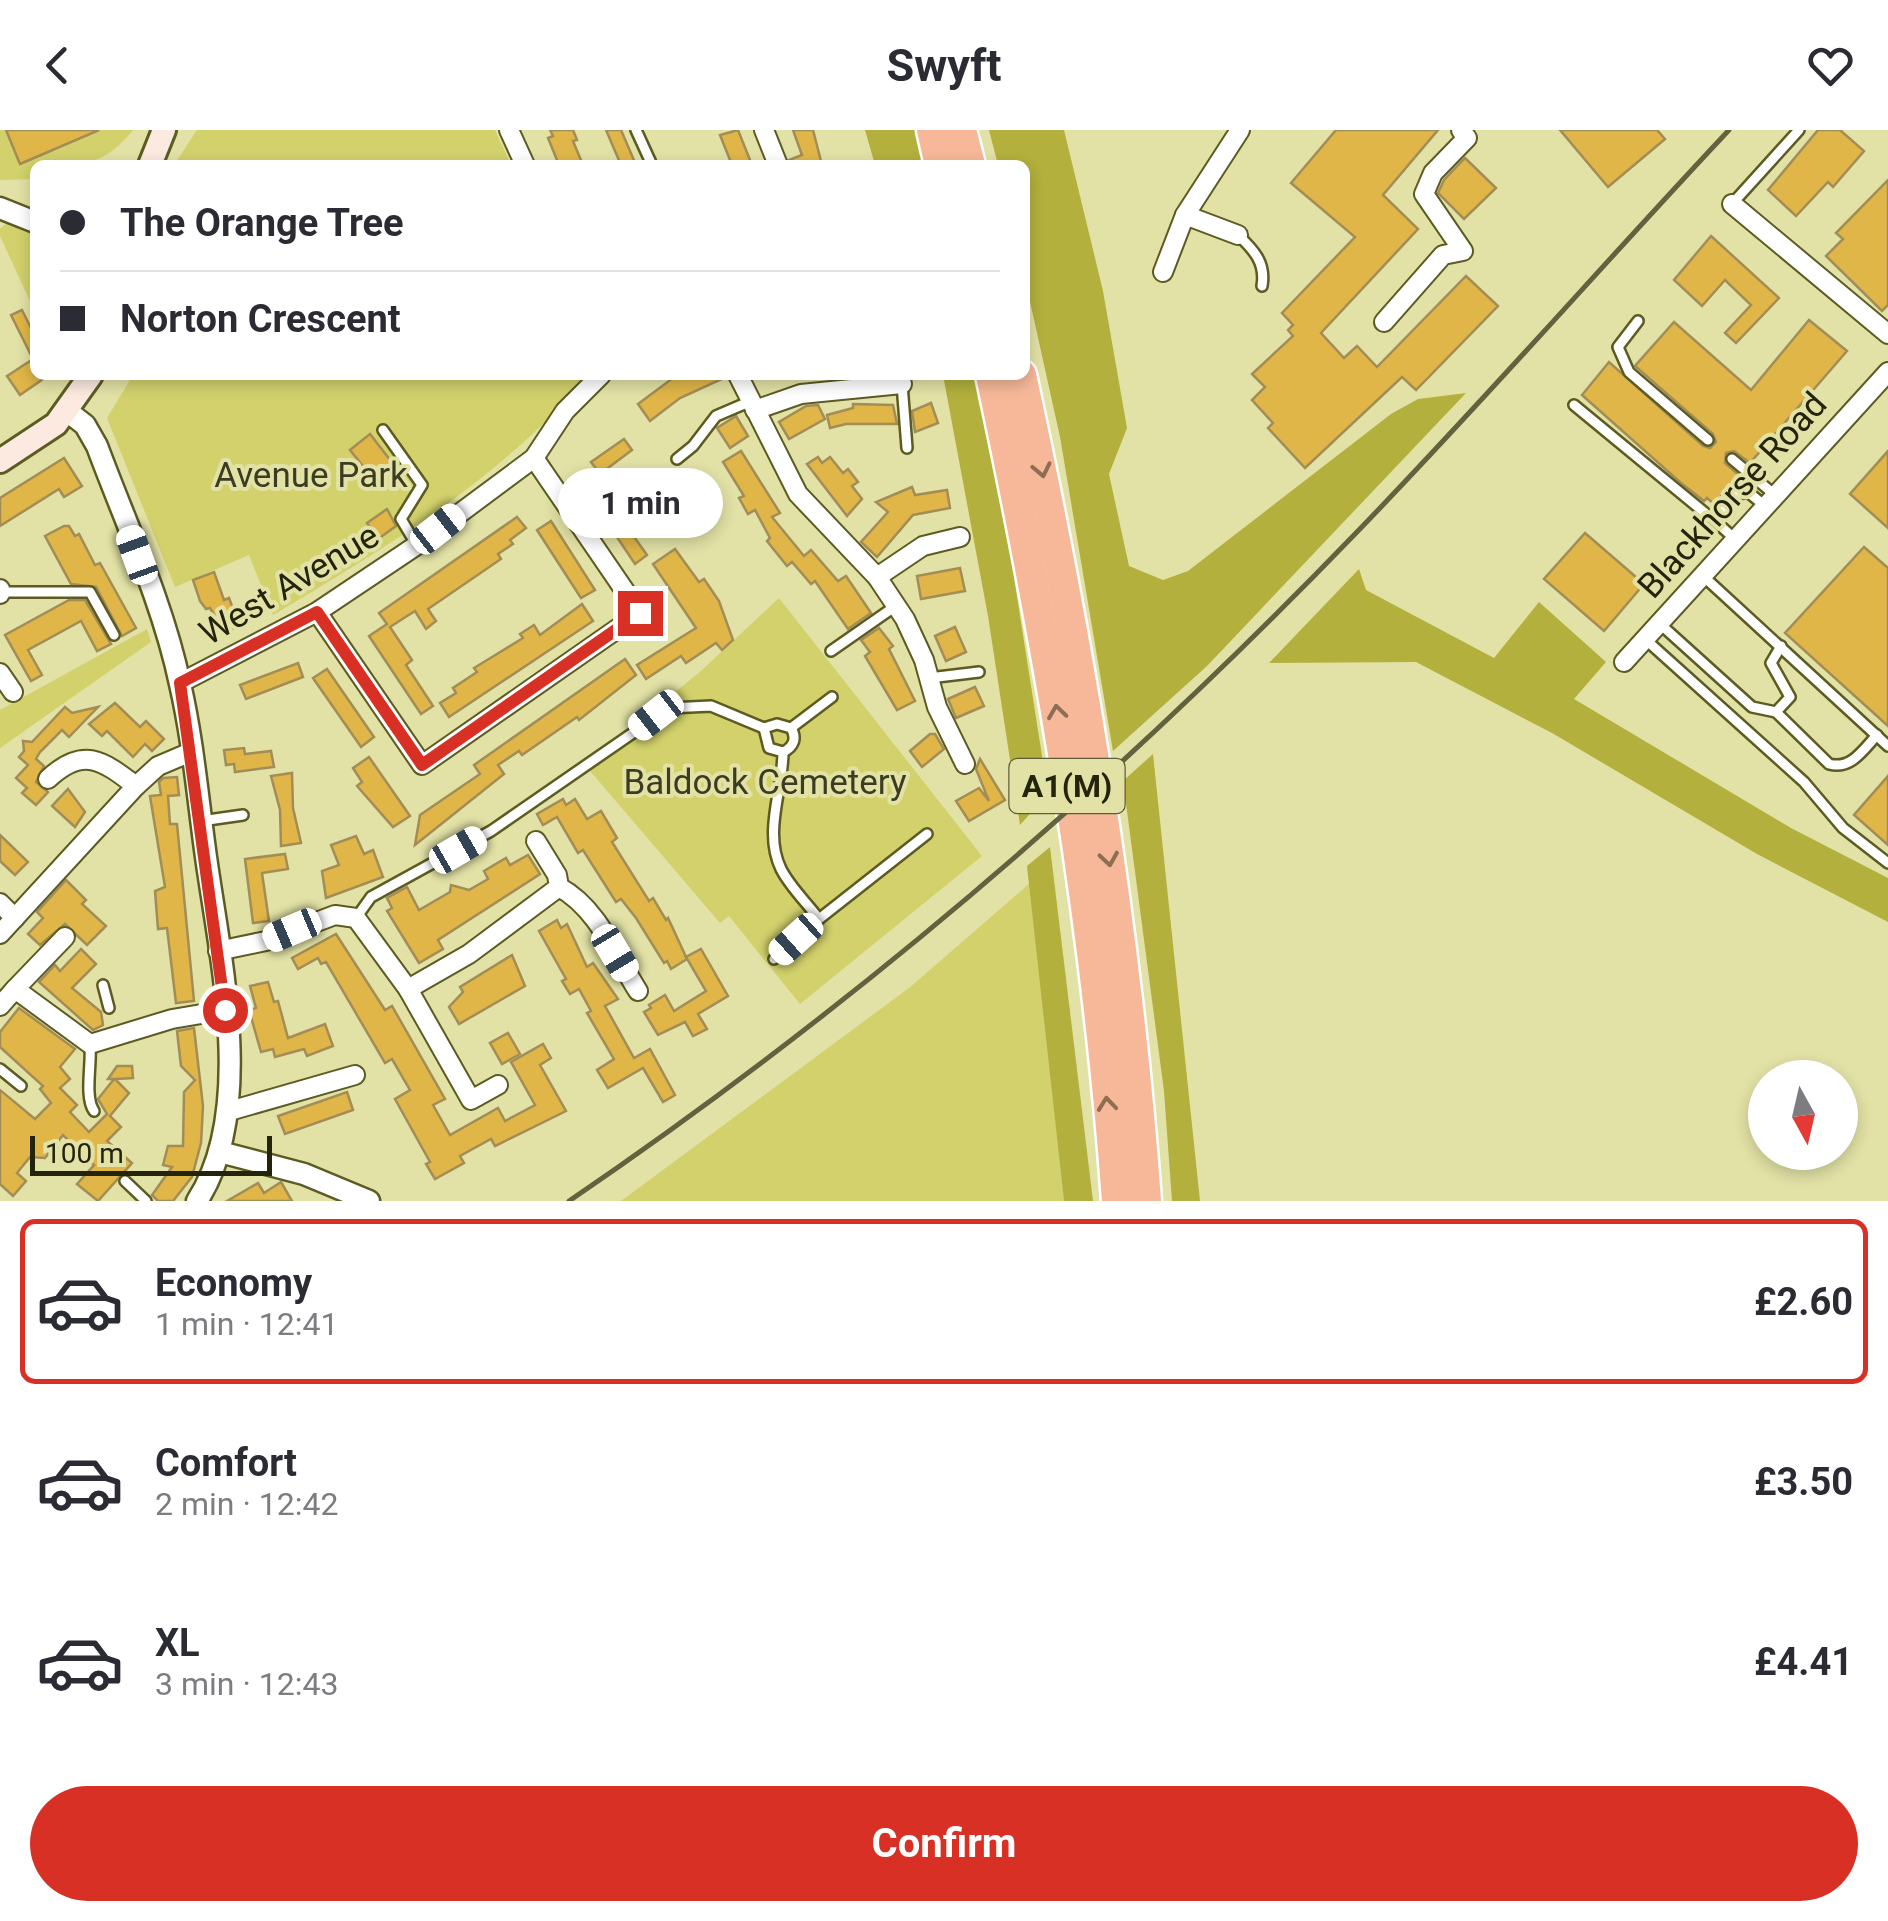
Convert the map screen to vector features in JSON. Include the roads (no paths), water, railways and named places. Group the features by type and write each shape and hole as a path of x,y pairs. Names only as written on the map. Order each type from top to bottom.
{"highway":[{"path":"932,130 939,160"},
{"path":"961,130 969,160"},
{"name":"A1(M)","path":"992,380 1058,723 1082,879 1117,1201"},
{"name":"A1(M)","path":"1022,380 1081,678 1110,860 1146,1201"}],"main road":[{"path":"152,160 164,130"},
{"path":"0,461 38,438 67,411 88,380"}],"street":[{"path":"509,130 523,160"},
{"path":"764,130 776,160"},
{"path":"1164,272 1185,215 1240,130"},
{"path":"1384,322 1444,255 1462,252 1424,194 1432,173 1466,138 1461,130"},
{"path":"1732,204 1888,334"},
{"path":"2,213 30,221"},
{"path":"1185,215 1238,236"},
{"name":"Blackhorse Road","path":"1624,662 1888,372"},
{"name":"West Avenue","path":"180,683 317,612 417,545 534,458 565,412 596,380"},
{"path":"740,380 798,494 876,577 897,606 929,678 937,707 965,764"},
{"path":"753,406 876,381 902,384"},
{"path":"67,411 85,425 97,446 164,628 180,683 225,1010 226,1112 220,1152 209,1183 197,1201"},
{"path":"317,612 422,765 640,613 534,458"},
{"path":"876,577 923,546 960,537"},
{"path":"0,672 13,692"},
{"path":"0,934 136,786 158,766 191,752"},
{"path":"48,779 63,764 83,758 105,764 136,786"},
{"path":"536,841 557,875 559,887"},
{"path":"408,988 470,954 559,887"},
{"path":"559,887 574,895 595,920 638,991"},
{"path":"0,903 15,918"},
{"path":"218,951 266,941 334,914 356,918 408,988 463,1104 498,1085"},
{"path":"0,1006 66,937"},
{"path":"16,990 90,1044 172,1019 225,1010"},
{"path":"226,1112 355,1075"},
{"path":"220,1152 304,1174 368,1201"}],"lane":[{"path":"636,130 650,160"},
{"path":"1732,204 1799,130"},
{"path":"1238,236 1260,261 1264,273 1262,286"},
{"path":"1638,321 1618,347 1620,358 1629,372 1708,440"},
{"path":"902,384 907,448"},
{"path":"677,459 693,446 716,416 753,406"},
{"path":"1574,406 1735,539"},
{"path":"383,430 422,485 401,519 417,545"},
{"path":"1732,460 1770,501"},
{"path":"1716,522 1716,516 1736,495 1748,492 1770,501"},
{"path":"1702,575 1888,746"},
{"path":"0,592 90,592 114,635"},
{"path":"831,650 897,606"},
{"path":"1660,623 1752,707 1776,712 1829,764 1849,764 1877,736"},
{"path":"1645,640 1804,782 1843,828 1888,864"},
{"path":"1776,712 1790,696 1771,663 1781,646"},
{"path":"929,678 979,672"},
{"path":"791,728 832,697"},
{"path":"356,918 371,897 491,831 670,708 712,706 764,728 778,724 791,728"},
{"path":"764,728 769,748 784,752"},
{"path":"791,728 794,739 784,752 774,837 776,852 782,872 819,919"},
{"path":"201,821 242,815"},
{"path":"774,959 927,834"},
{"path":"103,985 119,1036"},
{"path":"90,1044 92,1074 88,1094 94,1111"},
{"path":"0,1069 20,1086"},
{"path":"125,1182 146,1201"}],"railway":[{"path":"569,1201 779,1050 880,970 980,887 1172,715 1403,484 1729,130"}],"park label":[{"name":"Avenue Park","path":"311,475"},
{"name":"Baldock Cemetery","path":"765,782"}]}
